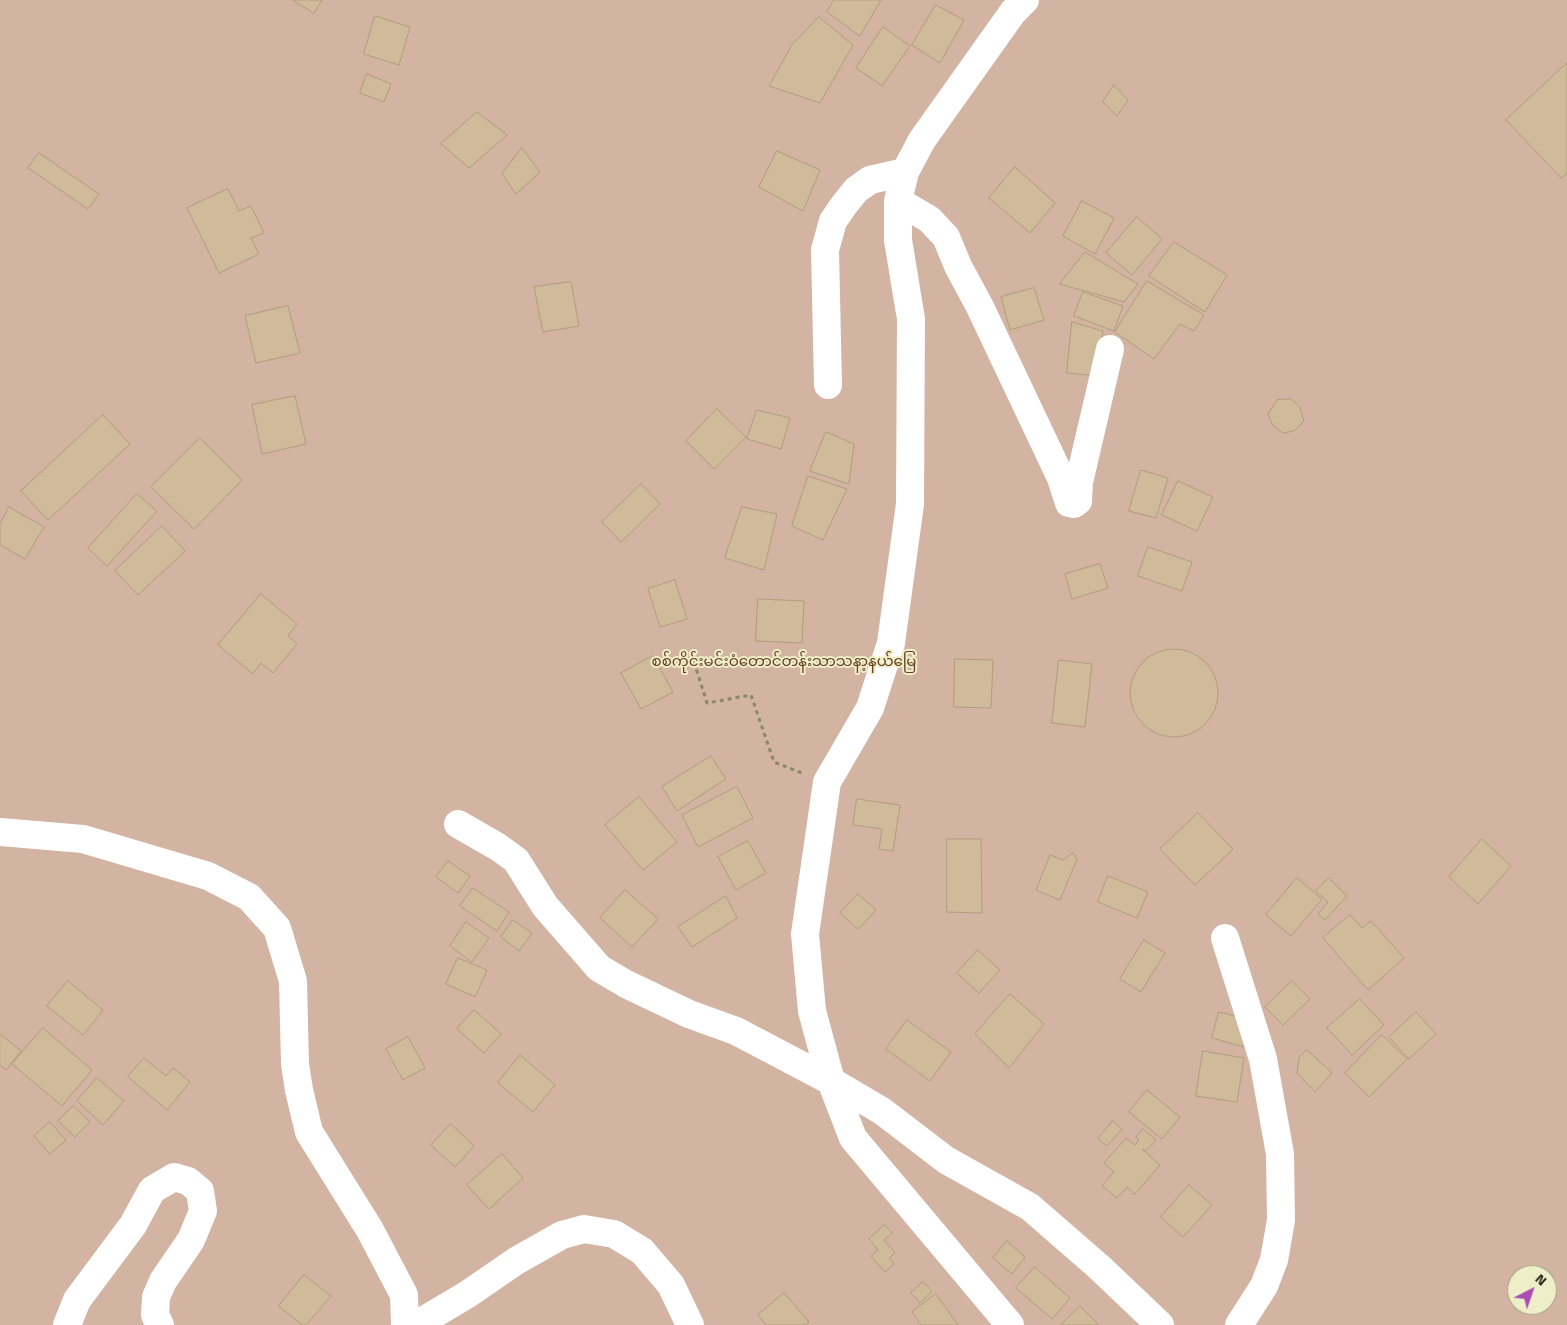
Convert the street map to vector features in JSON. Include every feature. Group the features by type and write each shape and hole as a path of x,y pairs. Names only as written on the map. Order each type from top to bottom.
{"street":[{"path":"1010,1325 853,1138 831,1081 812,1012 805,934 826,782 870,708 891,643 910,504 911,319 898,240 898,201 905,172 922,140 1013,12 1025,0"},
{"path":"828,385 825,250 833,221 856,190 870,180 905,172"},
{"path":"898,201 929,218 946,237 958,266 980,307 1061,478 1069,503 1074,504 1078,501 1079,482 1110,349"},
{"path":"458,824 498,847 516,860 545,906 604,972 690,1014 736,1031 831,1081 882,1111 946,1160 1030,1207 1160,1325"},
{"path":"0,832 83,839 208,876 249,897 277,928 293,981 296,1064 299,1090 309,1132 370,1230 404,1295 404,1325"},
{"path":"1225,938 1263,1059 1280,1154 1281,1220 1274,1260 1264,1286 1239,1325"},
{"path":"67,1325 76,1300 133,1225 152,1190 174,1177 188,1180 200,1191 203,1211 191,1240 163,1282 156,1298 155,1315 160,1325"},
{"path":"416,1325 562,1235 584,1229 614,1234 642,1251 671,1285 690,1325"}],"path":[{"path":"694,662 707,703 751,695 774,762 826,782"}],"green space":[{"name":"စစ်ကိုင်းမင်းဝံတောင်တန်းသာသနာ့နယ်မြေ","path":"0,0 1567,0 1567,1325 0,1325"}],"building":[{"path":"293,0 322,0 314,13"},
{"path":"834,0 881,0 860,36 827,12"},
{"path":"936,5 964,20 940,63 912,45"},
{"path":"375,16 410,27 399,65 364,54"},
{"path":"819,17 853,45 820,103 769,86 791,46"},
{"path":"883,27 910,46 882,86 856,68"},
{"path":"1567,63 1567,173 1561,178 1506,120"},
{"path":"367,74 391,84 384,102 360,93"},
{"path":"1114,85 1128,100 1117,116 1103,102"},
{"path":"477,112 507,135 469,168 441,144"},
{"path":"522,148 540,172 516,194 502,174"},
{"path":"777,151 820,170 803,211 759,187"},
{"path":"39,153 99,194 88,209 28,168"},
{"path":"1015,167 1055,203 1030,233 989,198"},
{"path":"228,189 239,211 251,206 264,233 251,238 259,254 219,273 187,208"},
{"path":"1082,201 1114,218 1095,254 1063,236"},
{"path":"1137,217 1162,239 1132,275 1106,253"},
{"path":"1174,242 1227,275 1205,312 1149,276"},
{"path":"1085,252 1138,284 1124,302 1060,284"},
{"path":"1147,281 1204,315 1194,331 1180,324 1154,359 1115,332"},
{"path":"571,282 579,326 543,332 534,287"},
{"path":"1034,288 1044,320 1010,330 1001,297"},
{"path":"1083,292 1123,306 1114,331 1074,316"},
{"path":"288,306 300,353 256,363 245,316"},
{"path":"1072,322 1103,331 1098,376 1067,373"},
{"path":"295,396 306,444 262,454 252,405"},
{"path":"1291,399 1300,407 1304,421 1294,431 1283,433 1272,424 1268,414 1277,400"},
{"path":"717,409 746,437 714,469 686,441"},
{"path":"757,410 790,418 781,449 747,439"},
{"path":"103,415 130,444 48,520 21,491"},
{"path":"826,432 854,444 849,484 810,471"},
{"path":"200,438 242,480 194,529 151,487"},
{"path":"1141,470 1168,478 1156,518 1129,511"},
{"path":"808,476 847,489 823,540 792,526"},
{"path":"1178,481 1213,497 1197,531 1162,515"},
{"path":"641,484 660,504 621,542 602,522"},
{"path":"137,494 157,511 107,566 88,548"},
{"path":"9,507 44,527 25,559 0,545 0,524"},
{"path":"742,507 777,514 764,570 725,558"},
{"path":"162,526 185,551 138,595 115,571"},
{"path":"1148,547 1192,562 1182,591 1138,576"},
{"path":"1100,564 1108,588 1072,599 1065,574"},
{"path":"675,580 687,619 660,627 648,589"},
{"path":"261,594 297,624 288,636 297,644 273,673 261,663 253,674 218,645"},
{"path":"758,599 804,601 802,643 756,641"},
{"path":"1165,649 1183,649 1199,656 1211,668 1218,684 1218,702 1211,718 1199,730 1183,737 1165,737 1149,730 1137,718 1130,702 1130,684 1137,668 1149,656"},
{"path":"653,656 673,692 641,709 621,673"},
{"path":"955,659 993,660 991,708 954,707"},
{"path":"1059,660 1092,664 1085,727 1052,723"},
{"path":"711,756 726,779 677,811 662,787"},
{"path":"737,787 753,818 698,847 682,815"},
{"path":"639,797 677,842 643,870 605,825"},
{"path":"857,799 900,805 893,851 879,849 882,829 853,825"},
{"path":"1198,813 1233,849 1195,885 1160,849"},
{"path":"947,839 981,839 982,913 947,912"},
{"path":"1482,839 1511,866 1478,904 1449,877"},
{"path":"748,841 766,873 736,890 718,857"},
{"path":"1073,853 1077,859 1060,900 1036,890 1050,855 1063,860"},
{"path":"448,861 470,876 458,893 436,877"},
{"path":"1108,876 1148,892 1137,918 1098,902"},
{"path":"1297,878 1322,899 1291,936 1266,915"},
{"path":"1329,878 1347,896 1325,920 1318,914 1328,902 1316,891"},
{"path":"473,888 509,912 497,931 460,906"},
{"path":"625,890 658,919 632,947 600,918"},
{"path":"858,894 876,910 858,929 840,913"},
{"path":"726,896 737,918 692,947 678,927"},
{"path":"1350,915 1362,928 1371,921 1404,958 1368,990 1323,938"},
{"path":"513,920 532,933 519,951 501,937"},
{"path":"466,922 489,938 472,962 450,946"},
{"path":"1144,940 1165,953 1141,992 1120,979"},
{"path":"978,950 1000,970 979,993 957,973"},
{"path":"458,958 487,970 475,997 446,984"},
{"path":"68,981 103,1010 83,1035 47,1006"},
{"path":"1292,981 1310,999 1283,1025 1265,1007"},
{"path":"1010,994 1044,1024 1009,1068 975,1034"},
{"path":"1360,999 1384,1025 1352,1055 1327,1028"},
{"path":"474,1010 501,1034 484,1053 457,1029"},
{"path":"1219,1012 1243,1018 1248,1048 1212,1038"},
{"path":"1416,1012 1436,1034 1409,1059 1389,1037"},
{"path":"907,1020 951,1052 930,1081 886,1049"},
{"path":"43,1028 92,1070 62,1106 12,1064"},
{"path":"0,1034 21,1051 6,1070 0,1065"},
{"path":"1382,1035 1407,1059 1369,1097 1345,1073"},
{"path":"408,1037 425,1068 403,1080 386,1049"},
{"path":"1307,1050 1332,1073 1315,1092 1297,1073 1299,1058"},
{"path":"1203,1051 1244,1058 1237,1102 1196,1096"},
{"path":"520,1055 555,1085 533,1112 498,1083"},
{"path":"144,1058 166,1076 173,1068 190,1082 167,1110 128,1077"},
{"path":"97,1078 124,1101 103,1125 77,1101"},
{"path":"1147,1090 1180,1117 1162,1139 1129,1112"},
{"path":"73,1106 90,1122 75,1137 58,1121"},
{"path":"1113,1121 1122,1129 1107,1146 1098,1139"},
{"path":"50,1122 66,1140 50,1154 34,1136"},
{"path":"451,1124 474,1146 455,1167 431,1145"},
{"path":"1143,1129 1156,1140 1146,1151 1143,1150 1160,1165 1135,1194 1127,1187 1117,1198 1102,1186 1114,1172 1104,1163 1126,1138 1135,1145 1139,1140 1136,1138"},
{"path":"502,1154 523,1178 489,1209 467,1185"},
{"path":"1189,1185 1212,1205 1183,1237 1161,1217"},
{"path":"885,1225 892,1233 884,1240 895,1253 889,1258 894,1264 885,1272 871,1256 878,1250 869,1239"},
{"path":"1007,1241 1025,1257 1012,1274 993,1258"},
{"path":"1035,1267 1070,1298 1052,1319 1016,1288"},
{"path":"304,1275 331,1296 306,1325 302,1325 279,1306"},
{"path":"923,1282 932,1291 920,1303 911,1293"},
{"path":"784,1293 809,1322 805,1325 766,1325 758,1315"},
{"path":"936,1294 958,1325 921,1325 912,1312"},
{"path":"1080,1306 1099,1325 1061,1325"}]}
